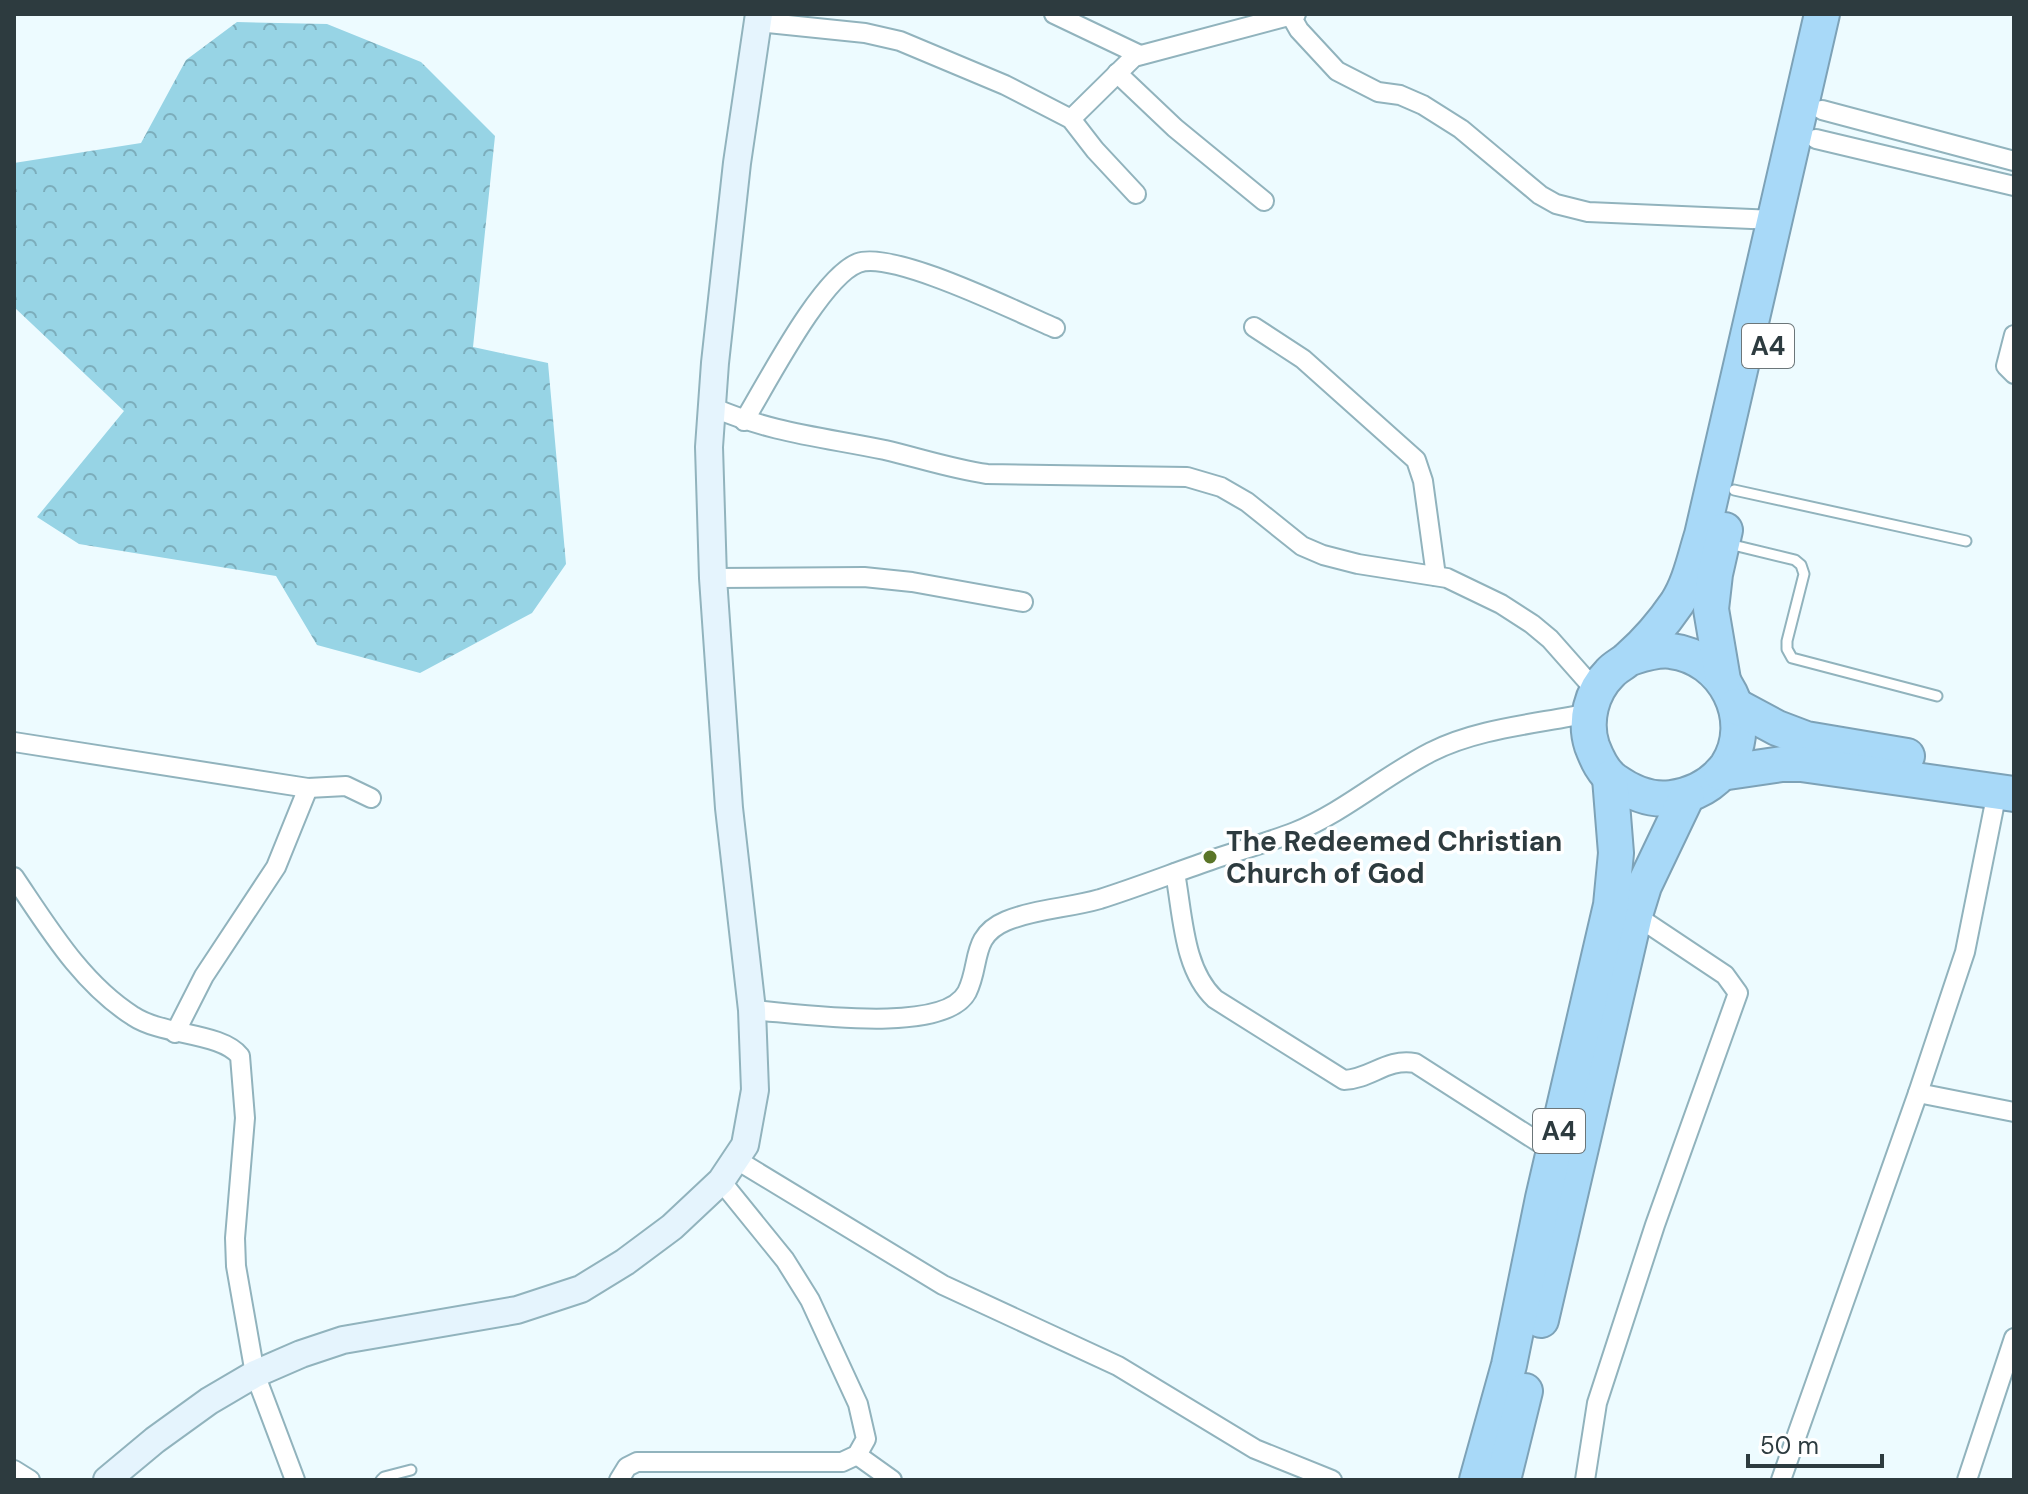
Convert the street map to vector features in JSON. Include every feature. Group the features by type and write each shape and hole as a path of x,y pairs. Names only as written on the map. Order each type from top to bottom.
{"highway":[{"name":"A4","path":"1477,1480 1509,1365 1611,905 1616,853 1610,778 1597,759 1589,736 1593,702 1610,672 1630,658 1678,601 1691,571 1702,535 1822,14"},
{"name":"A4","path":"1721,773 1729,762 1738,735 1711,609 1715,574 1845,14"},
{"path":"1630,658 1649,652 1680,653 1708,665 1729,693 1777,728 1806,739 2008,787"},
{"path":"1610,778 1633,794 1660,800 1687,796 1706,787 1721,773 1782,764 2008,787"},
{"name":"A4","path":"1503,1480 1635,915 1644,886 1687,796"}],"street":[{"path":"1054,14 1140,55"},
{"path":"1071,119 1130,59 1294,15 1307,40 1337,71 1378,92 1400,95 1423,105 1461,129 1540,195 1556,204 1588,212 1775,220"},
{"path":"107,1480 165,1432 255,1374 343,1340 517,1310 581,1289 625,1262 672,1227 721,1181 737,1160 749,1129 755,1090 752,1010 729,808 713,578 709,447 737,163 759,18 900,41 1005,85 1071,119 1136,194"},
{"path":"1117,73 1175,128 1264,201"},
{"path":"1819,125 2014,161"},
{"path":"1819,125 2014,186"},
{"path":"744,421 803,323 836,280 859,263 873,260 891,263 971,292 1055,328"},
{"path":"1254,327 1303,359 1416,460 1423,481 1436,576"},
{"path":"2014,335 2006,366 2014,374"},
{"path":"712,407 744,421 807,437 885,450 965,471 987,474 1187,477 1221,487 1247,502 1302,546 1323,555 1436,576 1471,588 1532,624 1550,639 1593,702 1465,738 1433,751 1348,805 1295,832 1100,899 1011,919 996,926 979,945 968,990 953,1007 898,1020 752,1010"},
{"path":"713,578 864,577 912,582 1023,602"},
{"path":"14,742 308,788 346,786 371,798"},
{"path":"1781,1480 1965,952 2008,787"},
{"path":"175,1033 204,976 276,867 308,788"},
{"path":"1175,873 1194,970 1204,989 1215,999 1338,1078 1354,1080 1402,1060 1415,1063 1554,1152"},
{"path":"14,877 37,914 77,966 109,999 150,1026 223,1042 240,1056 245,1118 235,1238 236,1266 255,1374 295,1480"},
{"path":"1585,1480 1597,1403 1655,1225 1738,993 1725,975 1635,915"},
{"path":"1918,1093 2014,1112"},
{"path":"737,1160 943,1285 1118,1366 1255,1449 1332,1480"},
{"path":"619,1480 627,1467 637,1462 842,1462 857,1455 866,1439 858,1404 810,1300 785,1260 721,1181"},
{"path":"1967,1480 2014,1338"},
{"path":"857,1455 892,1480"},
{"path":"14,1470 30,1480"}],"lane":[{"path":"1734,490 1966,541"},
{"path":"1722,542 1795,560 1801,565 1804,574 1787,641 1792,658 1937,696"},
{"path":"381,1480 411,1470"}],"green space":[{"path":"237,22 327,24 421,62 495,136 473,347 548,363 566,564 532,613 420,673 317,645 276,576 79,544 37,517 124,411 14,307 14,163 141,143 186,60"}],"place":[{"name":"The Redeemed Christian Church of God","path":"1210,857"}]}
